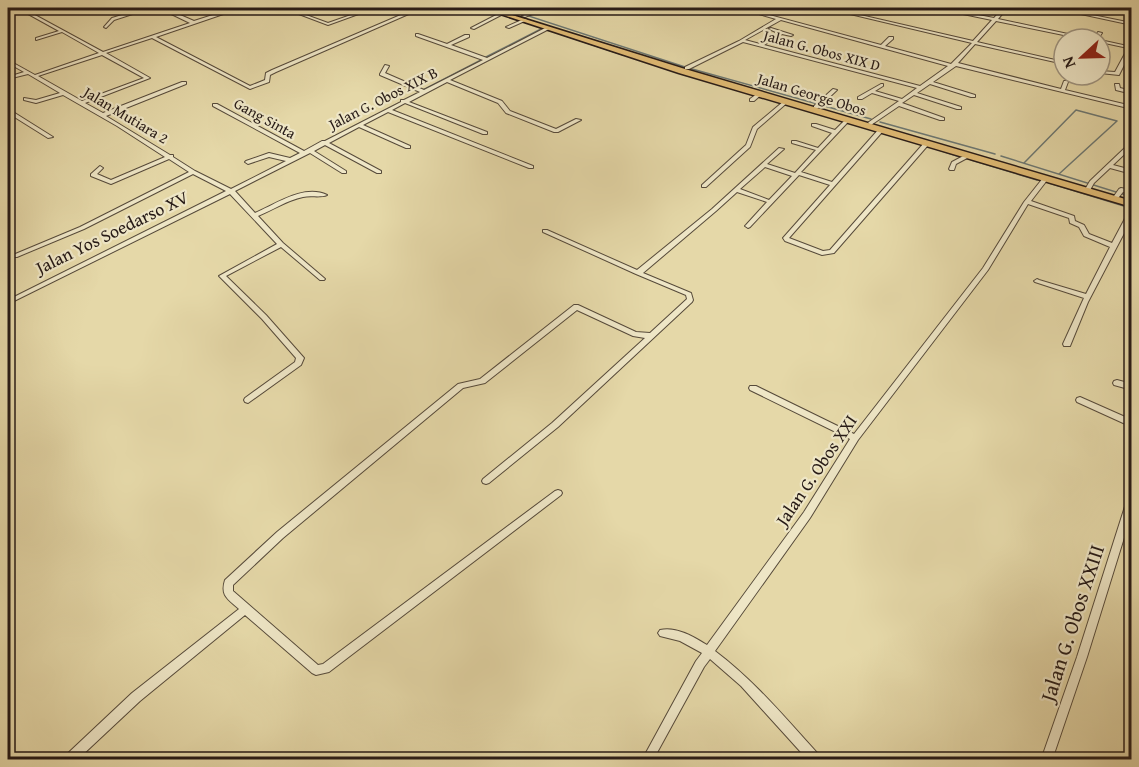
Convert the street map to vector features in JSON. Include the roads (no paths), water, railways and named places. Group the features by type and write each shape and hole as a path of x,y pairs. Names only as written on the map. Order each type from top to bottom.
{"main road":[{"name":"Jalan George Obos","path":"485,8 500,10 816,107 1118,194 1131,202"},
{"name":"Jalan George Obos","path":"524,18 548,28 760,94 771,101 786,102 880,131 887,136 926,144 1045,179 1089,186 1131,202"}],"street":[{"path":"8,11 24,8 148,78 82,103"},
{"path":"111,8 125,15"},
{"path":"106,27 111,21 149,8"},
{"path":"162,8 192,22"},
{"path":"209,8 222,12"},
{"path":"34,76 237,8"},
{"path":"285,8 328,24 373,8"},
{"path":"151,36 250,88 267,81 268,74 274,71 419,8"},
{"path":"508,27 545,8"},
{"path":"740,8 881,47 1131,108"},
{"path":"827,8 1052,60"},
{"path":"850,13 858,8"},
{"path":"939,8 959,9 1052,31"},
{"path":"871,123 954,65 1005,8"},
{"path":"1055,8 1131,24"},
{"path":"473,28 500,10"},
{"path":"741,41 780,19"},
{"name":"Jalan G. Obos XIX B","path":"231,191 548,28"},
{"path":"771,29 792,35"},
{"path":"38,39 62,31"},
{"path":"760,46 782,32"},
{"path":"418,35 486,59"},
{"path":"447,45 467,36"},
{"path":"881,47 891,38"},
{"name":"Jalan G. Obos XIX D","path":"687,68 741,41 921,88"},
{"path":"735,44 774,53 778,51"},
{"path":"1112,44 1130,48 1117,74 1112,73"},
{"name":"Jalan Mutiara 2","path":"8,61 10,66 34,76 82,103 171,156 193,172 231,191 281,244 322,279"},
{"path":"387,66 382,74 422,91"},
{"path":"8,78 27,73"},
{"path":"446,80 500,102 508,112 556,131 578,120"},
{"path":"928,82 973,96"},
{"path":"103,115 184,83"},
{"path":"860,98 882,85"},
{"path":"1117,85 1118,89 1131,93"},
{"path":"816,107 835,90"},
{"path":"872,91 942,118"},
{"path":"26,99 36,102 64,93"},
{"path":"752,100 760,94"},
{"path":"915,94 959,108"},
{"path":"403,101 486,133"},
{"path":"705,186 748,146 755,128 786,102"},
{"name":"Gang Sinta","path":"215,105 344,172"},
{"path":"388,110 531,168"},
{"path":"8,111 50,137"},
{"path":"748,226 846,121"},
{"path":"358,125 408,147"},
{"path":"814,125 835,132"},
{"path":"880,131 786,238 787,240 822,253 832,252 926,144"},
{"path":"324,142 379,172"},
{"path":"794,142 820,150"},
{"path":"1089,186 1131,144"},
{"path":"638,273 781,149"},
{"path":"1122,153 1131,156"},
{"path":"248,162 269,155 290,160"},
{"path":"100,168 93,175 111,182 171,156"},
{"path":"952,169 954,163 967,156"},
{"path":"764,165 833,184"},
{"path":"1109,166 1131,172"},
{"path":"15,256 82,228 193,172"},
{"name":"Jalan G. Obos XXI","path":"647,759 710,651 807,515 855,438 986,268 1027,202 1045,179"},
{"path":"736,190 771,202"},
{"name":"Jalan Yos Soedarso XV","path":"8,302 231,191"},
{"path":"1118,194 1131,192"},
{"path":"254,215 288,202 299,194 324,195"},
{"path":"1027,202 1072,217 1071,220 1082,226 1086,235 1114,246"},
{"path":"1067,344 1087,297 1131,211"},
{"path":"486,482 555,425 691,297 545,231"},
{"path":"248,400 298,363 300,358 264,317 222,276 281,244"},
{"path":"1037,281 1087,297"},
{"path":"558,493 325,669 316,670 228,593 228,583 280,535 461,386 479,384 573,308 592,312 637,334 651,336"},
{"path":"1116,382 1131,387"},
{"path":"753,388 855,438"},
{"path":"1080,400 1131,424"},
{"name":"Jalan G. Obos XXIII","path":"1046,759 1082,657 1131,497"},
{"path":"69,759 136,697 236,618 244,608"},
{"path":"663,633 682,635 710,651 816,759"}],"waterway":[{"path":"480,8 486,10"},
{"path":"504,8 685,67 871,119"},
{"path":"492,12 498,14"},
{"path":"504,15 511,18"},
{"path":"484,58 543,28 525,22"},
{"path":"548,30 623,55"},
{"path":"421,91 483,59"},
{"path":"1024,163 1076,110 1117,121 1059,174"},
{"path":"880,122 995,154"},
{"path":"896,137 920,144"},
{"path":"930,147 960,157"},
{"path":"1001,156 1132,197"},
{"path":"971,160 1037,180"},
{"path":"1049,183 1127,207"}]}
